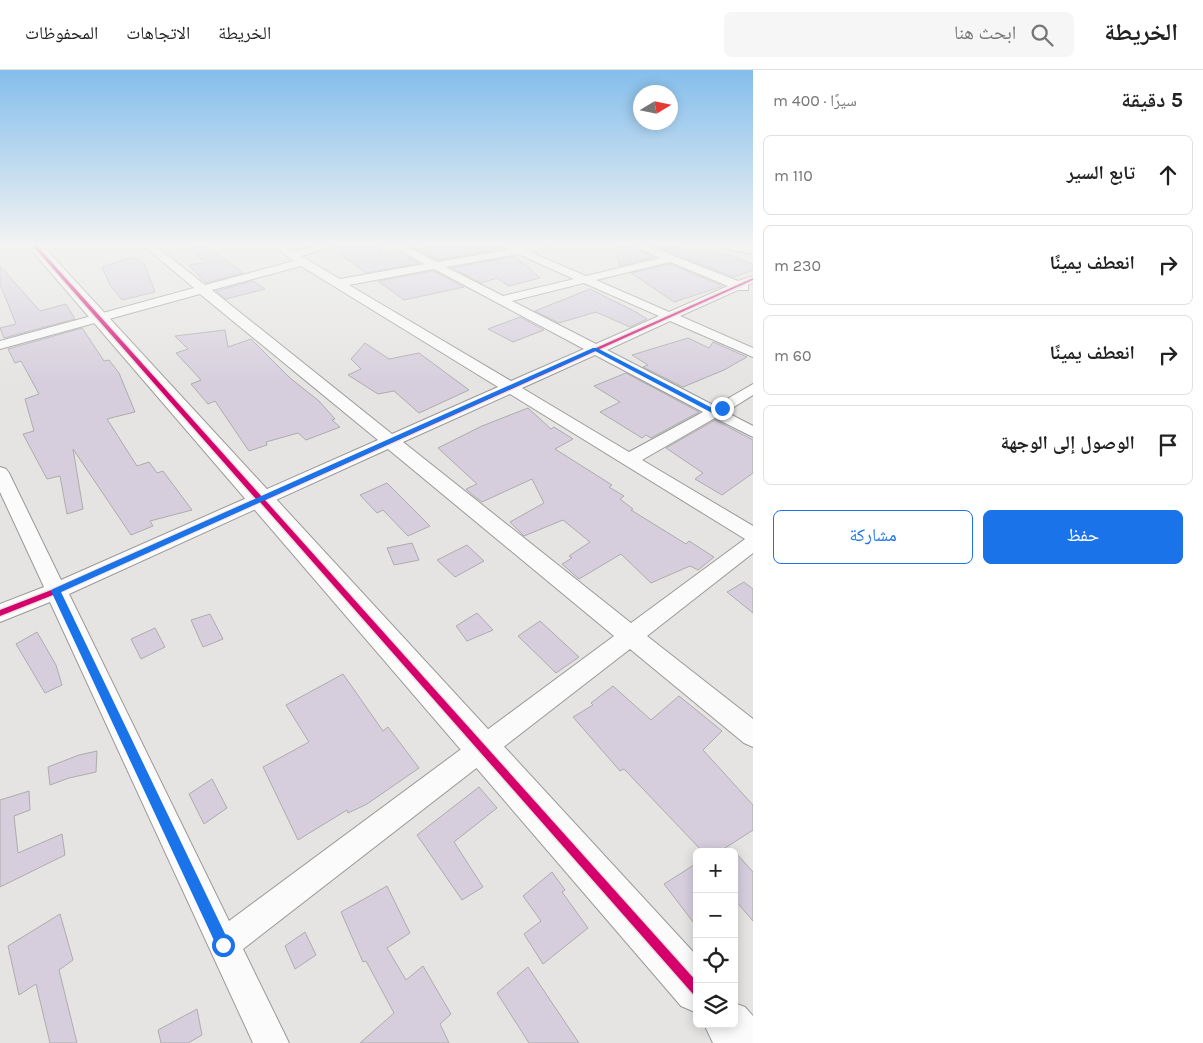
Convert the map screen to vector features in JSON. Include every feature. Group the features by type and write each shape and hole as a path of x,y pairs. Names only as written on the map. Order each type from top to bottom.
{"street":[{"path":"74,291 693,986"},
{"path":"0,345 194,291"},
{"path":"206,291 753,735"},
{"path":"352,291 753,535"},
{"path":"485,291 753,432"},
{"path":"502,300 538,291"},
{"path":"612,291 753,353"},
{"path":"0,613 56,591 669,316 732,291"},
{"path":"630,459 716,412 753,388"},
{"path":"0,473 269,1042"},
{"path":"223,945 753,543"},
{"path":"731,1028 744,1043"}],"building":[{"path":"3,291 23,291 40,311 66,304 75,319 4,338 0,328 16,324"},
{"path":"115,291 155,292 122,300"},
{"path":"217,291 256,291 226,299"},
{"path":"392,291 444,291 404,300"},
{"path":"584,291 595,291 647,319 630,327 596,312 559,323 535,311"},
{"path":"658,291 706,291 674,302"},
{"path":"520,317 544,330 513,342 488,329"},
{"path":"82,328 104,361 109,360 119,373 135,412 107,419 137,466 149,462 157,473 163,471 192,510 150,521 153,526 131,535 73,449 83,509 67,514 60,476 47,479 23,434 34,431 25,399 39,394 21,361 15,363 8,349"},
{"path":"225,330 228,347 251,339 290,378 319,401 335,419 332,420 340,427 306,440 298,433 266,442 267,445 249,451 215,401 208,404 191,384 201,380 176,353 188,349 175,336"},
{"path":"688,338 709,348 713,342 747,357 724,370 683,387 643,367 648,365 632,355"},
{"path":"365,343 389,359 419,353 469,390 419,413 394,391 378,394 348,375 361,369 351,359"},
{"path":"626,373 699,412 651,438 646,435 642,438 600,412 620,402 594,386"},
{"path":"528,408 551,429 554,427 573,439 555,449 612,485 609,487 624,496 620,499 633,509 631,510 686,544 689,541 714,557 698,570 690,566 651,583 621,554 579,579 562,564 572,558 569,556 590,542 563,520 524,536 510,522 544,503 532,479 482,502 474,496 466,489 477,484 438,448 482,426"},
{"path":"715,420 753,440 753,473 722,495 695,479 703,473 666,448"},
{"path":"387,483 430,526 408,536 383,510 377,513 360,495"},
{"path":"412,543 419,560 394,565 387,548"},
{"path":"467,545 484,561 455,577 437,560"},
{"path":"744,582 753,589 753,613 727,592"},
{"path":"477,613 493,630 467,641 456,626"},
{"path":"210,614 223,639 203,647 191,620"},
{"path":"540,621 579,657 556,673 518,636"},
{"path":"155,628 165,647 141,659 131,639"},
{"path":"37,632 56,665 62,685 45,693 16,644"},
{"path":"343,674 383,731 388,727 419,768 367,804 348,813 347,810 298,840 263,767 309,742 286,705"},
{"path":"613,686 651,720 679,696 722,731 703,750 753,805 753,830 725,848 699,848 624,769 620,771 573,717 593,705 591,703"},
{"path":"97,751 96,772 69,778 50,785 48,767 79,755"},
{"path":"212,779 227,808 204,824 189,794"},
{"path":"479,787 497,808 454,842 483,887 462,900 417,835"},
{"path":"29,791 30,810 14,816 18,853 62,834 65,855 0,887 0,800"},
{"path":"738,855 753,872 753,921 738,904"},
{"path":"693,866 693,922 664,884"},
{"path":"552,872 565,890 562,892 588,928 543,964 524,934 541,921 523,896"},
{"path":"387,886 410,933 387,948 406,980 423,966 451,1014 440,1024 449,1043 360,1043 394,1013 366,961 363,962 341,912"},
{"path":"60,914 73,960 59,970 77,1043 50,1043 36,984 19,995 8,946"},
{"path":"305,932 316,955 295,969 285,946"},
{"path":"528,967 579,1043 529,1043 497,993"},
{"path":"197,1009 202,1035 188,1043 161,1043 158,1030"}],"cycle path":[{"path":"75,291 693,986"},
{"path":"0,613 56,591 725,291"}],"route":[{"path":"223,945 56,591 595,349 716,412 722,408"}]}
